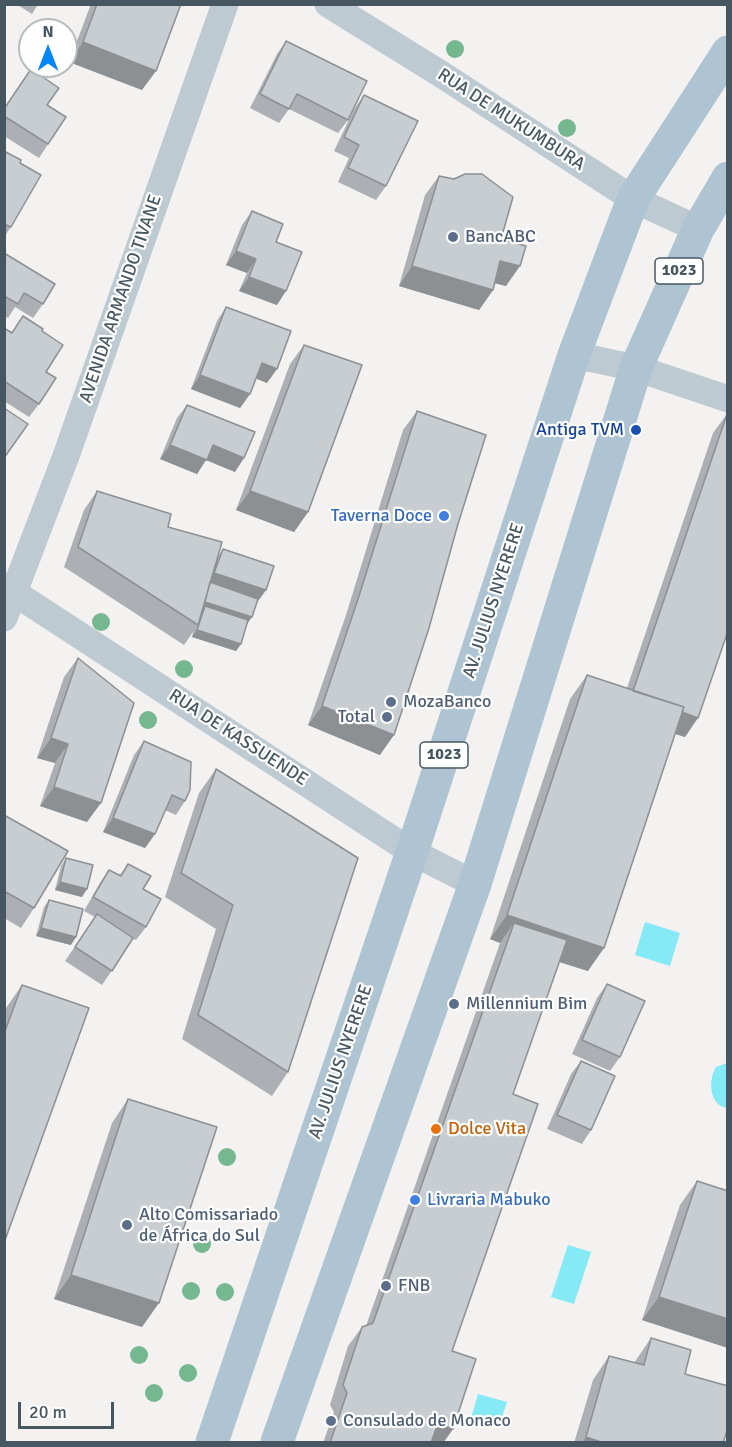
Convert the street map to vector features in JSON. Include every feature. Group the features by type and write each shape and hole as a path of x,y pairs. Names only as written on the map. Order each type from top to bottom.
{"main road":[{"name":"AV. JULIUS NYERERE","path":"212,1443 412,852 574,356 633,198 728,52"},
{"name":"1023","path":"278,1443 475,884 636,368 698,230 728,178"}],"street":[{"name":"AVENIDA ARMANDO TIVANE","path":"4,618 9,589 66,456 225,4"},
{"name":"RUA DE MUKUMBURA","path":"328,4 633,198 698,230"},
{"path":"574,356 636,368 728,399"},
{"name":"RUA DE KASSUENDE","path":"9,589 412,852 475,884"}],"water":[{"path":"645,922 680,933 670,966 635,955"},
{"path":"727,1063 728,1108 717,1102 711,1085 716,1067"},
{"path":"568,1245 591,1252 574,1304 551,1297"},
{"path":"478,1394 507,1402 499,1426 471,1418"}],"building":[{"path":"97,4 181,4 156,71 83,42"},
{"path":"286,41 367,81 348,120 297,94 289,109 260,94"},
{"path":"25,78 44,78 59,88 47,105 66,117 48,144 4,116 4,109"},
{"path":"364,95 418,121 386,186 348,168 359,145 344,137"},
{"path":"4,151 41,175 11,227 4,224"},
{"name":"BancABC","path":"465,174 482,174 513,197 501,239 526,246 520,266 500,261 493,290 412,266 439,176 454,179"},
{"path":"252,211 283,224 276,242 302,252 286,291 249,277 256,259 236,251"},
{"path":"4,253 55,284 43,304 24,293 18,304 4,296"},
{"path":"226,307 291,331 277,369 262,363 250,394 200,375"},
{"path":"23,316 63,345 46,372 56,378 39,404 4,381 4,328 12,333"},
{"path":"304,345 362,365 308,512 250,491"},
{"path":"187,405 255,432 244,458 213,445 207,460 170,445"},
{"path":"4,408 28,424 4,458"},
{"path":"417,411 486,435 429,628 394,735 322,706"},
{"path":"727,414 728,631 698,718 682,712 684,707 633,691"},
{"path":"97,491 171,514 168,527 222,542 198,625 78,547"},
{"path":"223,549 274,566 266,590 214,573"},
{"path":"210,582 258,599 252,617 205,602"},
{"path":"205,606 248,620 241,644 197,630"},
{"path":"78,658 134,703 101,803 54,787 68,744 51,738"},
{"path":"587,675 684,707 604,948 507,915"},
{"path":"144,741 191,762 190,790 185,801 172,795 155,834 113,818"},
{"path":"216,769 358,858 288,1072 198,1015 233,905 181,873"},
{"path":"4,815 68,851 34,908 4,891"},
{"path":"66,858 93,865 87,889 60,882"},
{"path":"128,864 151,876 143,889 161,899 146,927 93,897 109,870 121,876"},
{"path":"49,900 83,909 76,937 41,928"},
{"path":"97,914 133,938 112,971 75,947"},
{"path":"514,923 567,940 513,1094 538,1104 452,1351 476,1359 453,1429 438,1423 431,1443 330,1443 347,1393 343,1385 362,1327 373,1323"},
{"path":"607,984 645,1001 620,1057 582,1040"},
{"path":"22,985 89,1008 4,1243 4,1034"},
{"path":"581,1061 615,1076 591,1130 557,1115"},
{"name":"Alto Comissariado de África do Sul","path":"128,1099 217,1127 159,1303 71,1275"},
{"path":"697,1181 728,1191 728,1319 659,1297"},
{"path":"651,1338 691,1350 685,1374 728,1386 728,1428 723,1443 604,1443 586,1437 609,1356 644,1365"}],"place":[{"name":"BancABC","path":"453,237"},
{"name":"Antiga TVM","path":"636,430"},
{"name":"Taverna Doce","path":"444,516"},
{"name":"MozaBanco","path":"391,702"},
{"name":"Total","path":"387,717"},
{"name":"Millennium Bim","path":"454,1004"},
{"name":"Dolce Vita","path":"436,1129"},
{"name":"Livraria Mabuko","path":"415,1200"},
{"name":"Alto Comissariado de África do Sul","path":"127,1225"},
{"name":"FNB","path":"386,1286"},
{"name":"Consulado de Monaco","path":"331,1421"}]}
